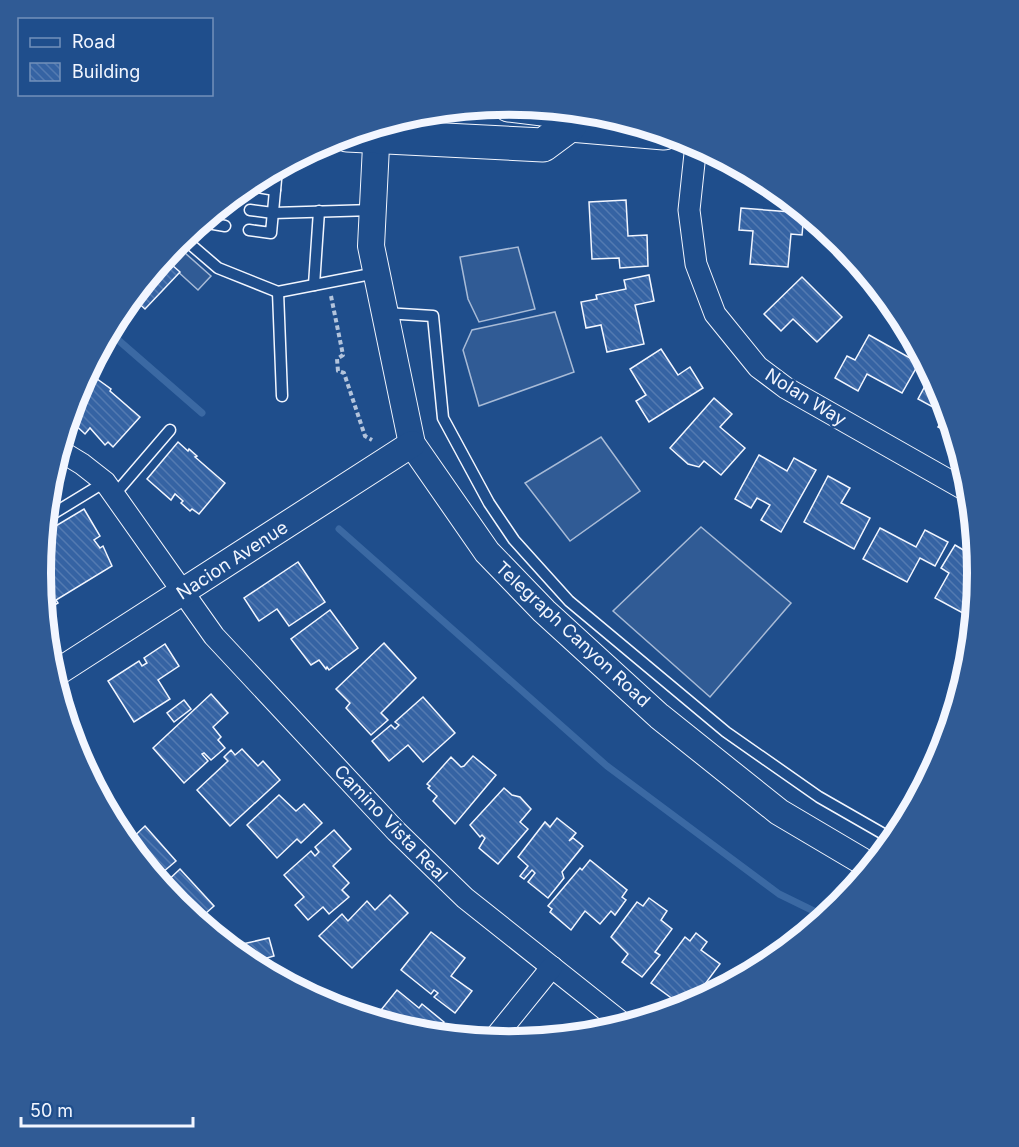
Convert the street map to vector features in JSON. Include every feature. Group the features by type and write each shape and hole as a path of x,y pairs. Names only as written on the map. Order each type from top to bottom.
{"main road":[{"path":"561,118 570,125 621,129"},
{"path":"380,134 543,145 570,125"}],"street":[{"name":"Telegraph Canyon Road","path":"367,138 373,210 371,246 412,444 487,552 544,611 659,716 779,812 865,863"},
{"name":"Nolan Way","path":"695,154 689,210 696,264 715,314 758,367 786,388 959,486"},
{"name":"Nacion Avenue","path":"62,669 412,444"},
{"name":"Camino Vista Real","path":"67,455 82,464 110,488 214,636 396,831 465,898 617,1019"},
{"path":"500,1032 552,967"}],"lane":[{"path":"249,230 271,233 276,178"},
{"path":"262,188 275,190"},
{"path":"250,210 273,213 373,210"},
{"path":"314,285 319,211"},
{"path":"213,224 225,226"},
{"path":"190,244 218,268 278,292 376,273"},
{"path":"278,292 282,396"},
{"path":"385,313 433,316 443,418 489,503 514,540 569,601 726,732 819,797 886,835"},
{"path":"55,514 110,488 170,430"}],"path":[{"path":"328,282 332,311 343,355 337,359 338,371 344,373 365,436 372,440"}],"shaded area":[{"path":"518,247 535,309 479,322 468,299 460,257"},
{"path":"183,251 211,276 198,290 171,265"},
{"path":"555,312 574,372 479,406 463,350 472,330"},
{"path":"601,437 640,491 570,541 525,483"},
{"path":"701,527 791,603 710,697 613,611"}],"building":[{"path":"626,200 628,236 647,235 648,266 620,268 619,258 592,259 589,202"},
{"path":"741,208 791,212 803,222 802,235 791,234 788,267 750,264 753,231 739,230"},
{"path":"171,264 180,272 145,309 139,304"},
{"path":"649,275 654,301 635,305 644,344 607,352 601,325 586,328 581,302 597,299 596,295 626,289 624,280"},
{"path":"802,277 842,317 817,342 793,319 781,331 764,314"},
{"path":"869,335 916,361 918,365 902,393 867,374 858,391 835,378 847,356 855,360"},
{"path":"661,349 678,375 690,367 703,388 649,422 636,401 646,395 630,369"},
{"path":"95,378 111,389 110,391 140,417 113,447 108,442 105,445 90,428 85,434 75,425"},
{"path":"926,383 937,409 918,399"},
{"path":"714,398 732,414 720,427 745,448 721,475 704,461 699,467 688,464 670,448"},
{"path":"942,421 945,431 938,427"},
{"path":"178,442 188,451 189,449 225,483 199,514 192,509 190,511 175,494 171,500 147,479"},
{"path":"759,455 787,471 794,458 816,470 781,532 761,520 770,505 757,498 751,508 735,499"},
{"path":"828,476 850,488 841,503 870,518 854,549 804,522"},
{"path":"84,509 100,536 94,540 100,548 103,546 112,566 56,600 58,603 52,606 51,574 54,527"},
{"path":"880,528 916,547 925,530 948,542 935,566 920,558 907,582 863,559"},
{"path":"955,545 967,552 966,615 935,598 949,573 941,568"},
{"path":"298,562 325,602 289,626 277,609 259,621 244,598"},
{"path":"330,610 358,648 329,670 319,660 311,665 291,639"},
{"path":"384,643 416,678 381,713 388,720 371,735 346,708 350,703 336,689"},
{"path":"165,644 179,666 158,680 170,699 134,722 108,681 139,661 142,666 147,663 144,658"},
{"path":"211,694 228,713 213,727 221,737 218,740 225,748 211,760 204,753 202,754 208,761 184,783 153,748"},
{"path":"423,697 455,733 423,762 408,745 389,761 372,741 391,725 395,729 399,725 395,722"},
{"path":"184,700 191,709 174,722 167,713"},
{"path":"242,749 258,766 263,761 280,780 230,826 197,790 228,761 224,757 231,750 235,755"},
{"path":"473,756 496,775 455,824 433,801 437,796 427,784 451,757 461,767"},
{"path":"504,788 512,795 520,797 531,809 520,822 528,829 498,864 479,848 485,838 482,835 480,837 470,825"},
{"path":"279,795 296,811 304,804 322,823 301,843 297,839 277,858 247,825"},
{"path":"557,818 576,833 569,841 573,838 583,846 562,872 564,878 548,898 528,882 535,873 532,870 524,879 520,876 528,866 518,857 545,822 550,827"},
{"path":"145,826 176,861 162,873 134,836"},
{"path":"334,830 351,849 333,866 349,883 342,890 349,897 329,914 323,907 308,920 295,905 304,897 284,875 311,851 315,856 319,852 315,847"},
{"path":"590,860 627,890 622,897 626,900 615,915 611,911 600,924 585,911 571,930 550,912 552,909 548,906 580,868 582,870"},
{"path":"180,869 214,906 204,915 169,880"},
{"path":"390,895 408,913 352,968 319,936 342,914 348,921 367,901 375,910"},
{"path":"649,898 667,911 661,920 672,929 655,952 660,955 642,977 622,962 628,954 611,937 637,902 643,906"},
{"path":"431,932 465,958 451,976 472,991 455,1013 434,997 438,993 434,990 431,994 401,970"},
{"path":"696,933 707,942 701,950 720,964 703,989 675,1001 651,983 685,937 690,941"},
{"path":"269,938 274,956 263,960 240,944"},
{"path":"397,990 419,1008 422,1004 444,1022 440,1026 379,1013"}],"waterway":[{"path":"116,338 202,413"},
{"path":"339,529 607,766 779,894 818,913"}]}
